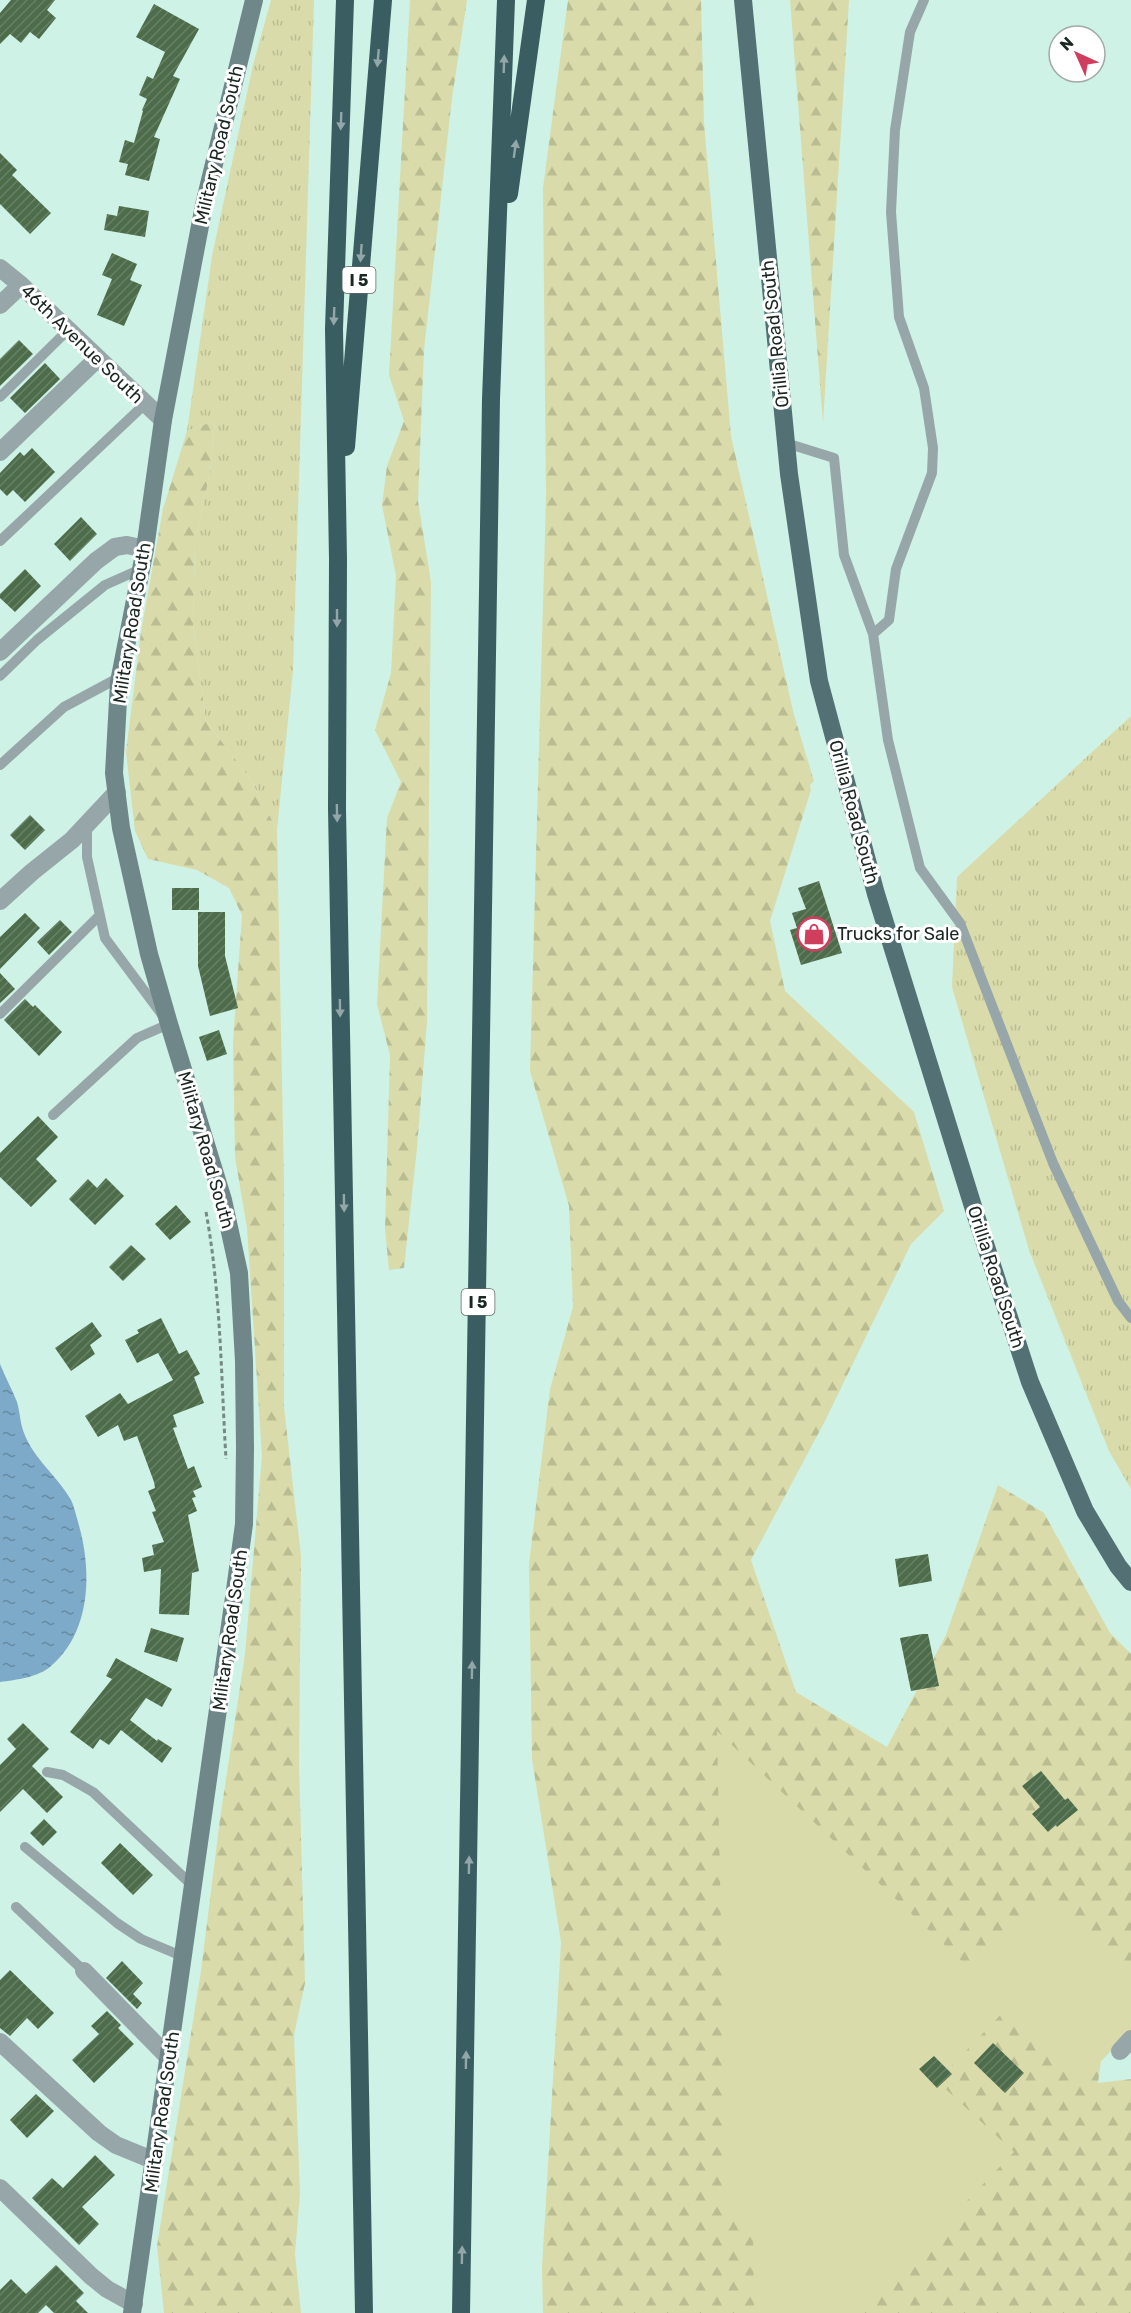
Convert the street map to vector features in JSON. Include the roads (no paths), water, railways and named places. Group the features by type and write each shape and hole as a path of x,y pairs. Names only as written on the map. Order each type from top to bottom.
{"highway":[{"path":"338,559 334,329 345,0"},
{"name":"I 5","path":"364,2313 337,808 338,559 383,0"},
{"name":"I 5","path":"461,2313 491,423 506,0"},
{"path":"495,290 536,0"}],"main road":[{"name":"Military Road South","path":"133,2308 244,1524 244,1361 238,1273 223,1200 169,1024 133,889 121,828 114,773 120,676 145,549 163,420 204,205 254,0"},
{"name":"Orillia Road South","path":"743,0 786,443 819,681 876,894 1030,1382 1085,1511 1118,1566 1131,1582"}],"street":[{"name":"46th Avenue South","path":"0,268 21,285 163,420"},
{"path":"0,305 21,285"},
{"path":"0,452 98,358"},
{"path":"0,652 96,561 115,547 127,545 145,549"},
{"path":"0,901 87,825 117,792"},
{"path":"84,1971 170,2059"},
{"path":"0,2042 99,2133 116,2145 155,2161"},
{"path":"0,2188 91,2276 133,2308"}],"lane":[{"path":"873,634 889,620 896,569 932,473 933,448 924,388 899,317 891,212 895,130 908,43 910,32 924,0"},
{"path":"0,397 68,330"},
{"path":"0,542 145,404"},
{"path":"786,443 834,458 844,555 873,634 888,740 920,868 960,923 1053,1163 1118,1301 1131,1318"},
{"path":"0,676 37,640 105,585 141,569"},
{"path":"0,765 64,707 120,676"},
{"path":"52,1115 137,1038 169,1024 105,938 87,857 87,825"},
{"path":"0,1014 99,916"},
{"path":"47,1772 63,1775 93,1792 194,1887"},
{"path":"25,1847 117,1923 141,1939 184,1957"},
{"path":"16,1907 84,1971"}],"water":[{"path":"0,1364 17,1402 28,1442 72,1502 83,1540 86,1579 81,1617 65,1652 40,1673 0,1682"}],"place":[{"name":"Trucks for Sale","path":"814,934"}]}
